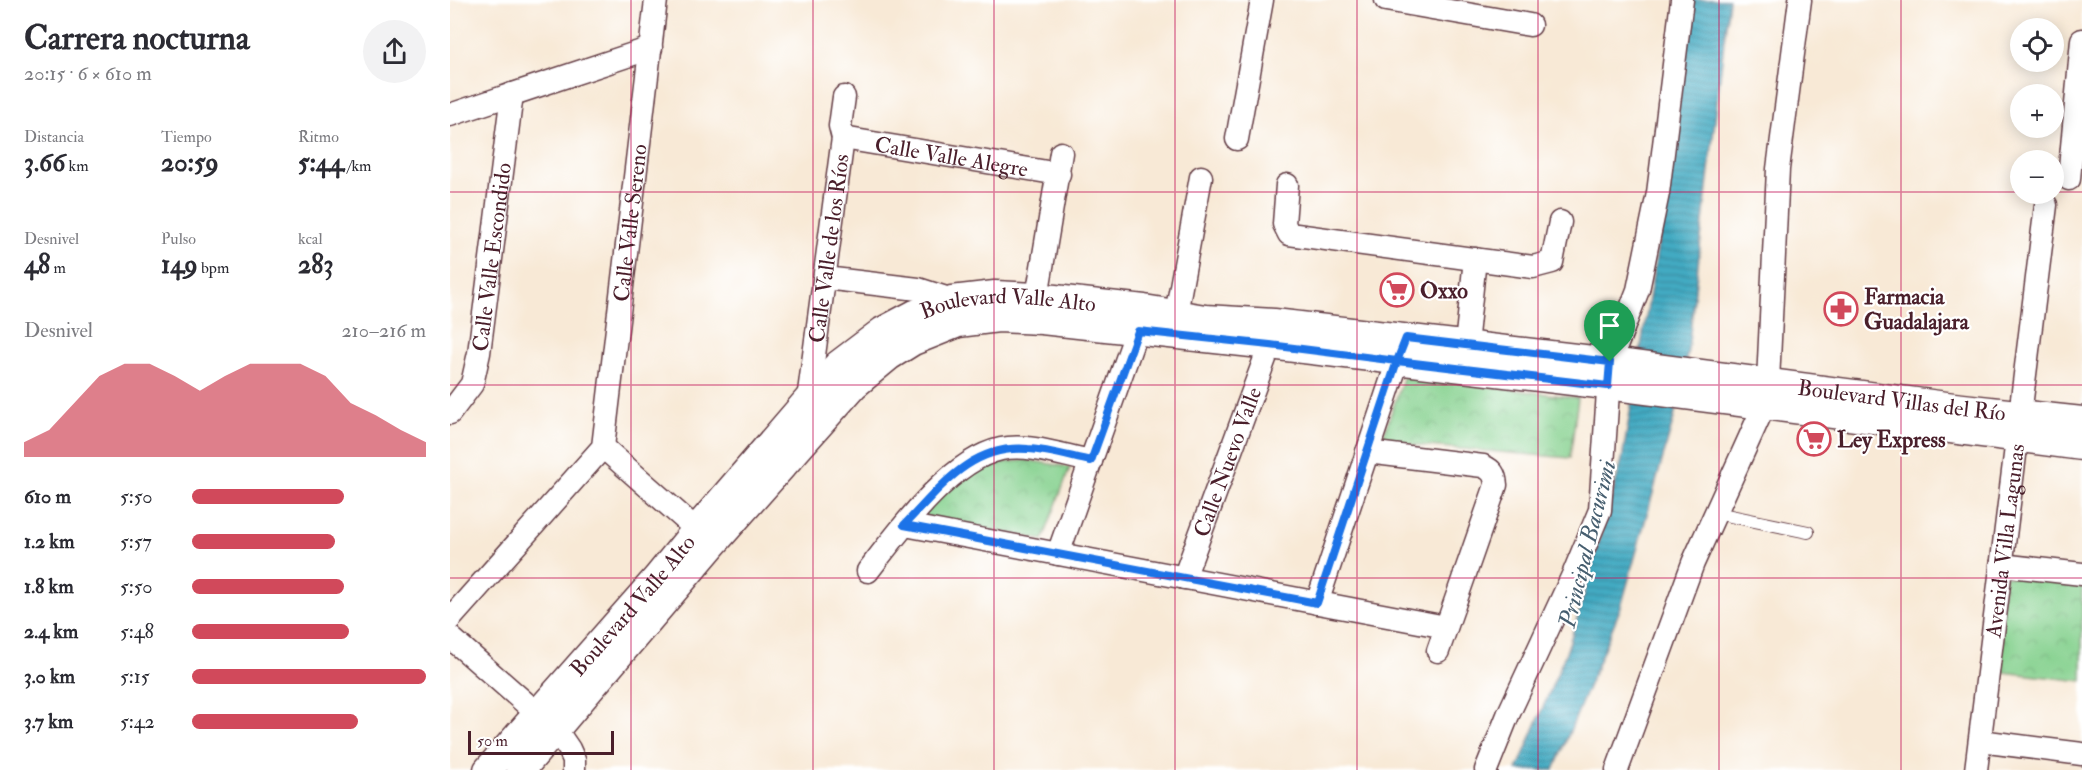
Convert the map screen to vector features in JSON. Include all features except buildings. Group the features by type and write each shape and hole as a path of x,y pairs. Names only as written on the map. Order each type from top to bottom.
{"street":[{"name":"Calle Valle Sereno","path":"603,447 656,0"},
{"path":"1237,139 1262,0"},
{"path":"1386,0 1530,25"},
{"path":"1486,770 1600,510 1616,375 1638,290 1658,193 1682,0"},
{"path":"1617,770 1693,563 1766,394 1778,169 1800,0"},
{"path":"2069,179 2078,130 2082,40"},
{"path":"450,115 651,48"},
{"name":"Calle Valle Escondido","path":"450,413 472,384 512,94"},
{"name":"Calle Valle de los Ríos","path":"808,400 843,138 840,126 844,97"},
{"name":"Calle Valle Alegre","path":"843,138 1060,164 1037,297"},
{"path":"1176,314 1200,177"},
{"path":"1287,185 1284,224 1289,234 1533,267 1552,262 1560,222"},
{"name":"Avenida Villa Lagunas","path":"1976,770 2046,205"},
{"path":"1466,345 1475,259"},
{"path":"825,278 918,289 952,300"},
{"name":"Boulevard Valle Alto","path":"704,537 808,400 838,365 882,331 915,314 952,300 995,295 1037,297 1270,345 1401,350 1724,389"},
{"name":"Boulevard Valle Alto","path":"521,770 547,721 657,578 704,537 854,386 889,356 913,341 958,323 998,318 1141,320 1176,314 1205,319 1275,323 1401,350 1466,345 1616,375"},
{"path":"1058,554 1141,320"},
{"name":"Calle Nuevo Valle","path":"1184,578 1270,345"},
{"path":"1317,603 1401,350"},
{"name":"Boulevard Villas del Río","path":"1724,389 2019,427 2082,446"},
{"name":"Boulevard Villas del Río","path":"1766,394 1955,431 2082,421"},
{"path":"450,619 603,447 704,537"},
{"path":"868,571 904,525 949,478 978,457 1002,449 1029,449 1091,461"},
{"path":"1367,452 1483,466 1491,470 1495,476 1496,485 1438,651"},
{"path":"904,525 1446,627"},
{"path":"2001,565 2082,574"},
{"path":"450,637 547,721 569,749 574,760 573,770"},
{"name":"Boulevard Valle Alto","path":"488,770 547,721"},
{"path":"1980,741 2082,754"}],"lane":[{"path":"1716,513 1808,532"}],"green space":[{"path":"1404,376 1578,398 1570,458 1381,442"},
{"path":"1026,460 1070,467 1043,540 922,516 952,482 986,465"},
{"path":"2005,576 2082,584 2082,681 1994,671"}],"water":[{"path":"1693,0 1729,0 1688,350 1674,418 1621,607 1554,770 1517,770 1567,650 1622,460 1664,209"}],"place":[{"name":"Oxxo","path":"1397,290"},
{"name":"Farmacia Guadalajara","path":"1841,309"},
{"name":"Ley Express","path":"1814,439"}],"route":[{"path":"1610,362 1406,338 1397,361 1138,331 1091,461 1029,449 1002,449 978,457 949,478 904,525 1317,603 1397,361 1608,386 1610,362"}],"water label":[{"name":"Principal Bacurimi","path":"1587,544"}]}
